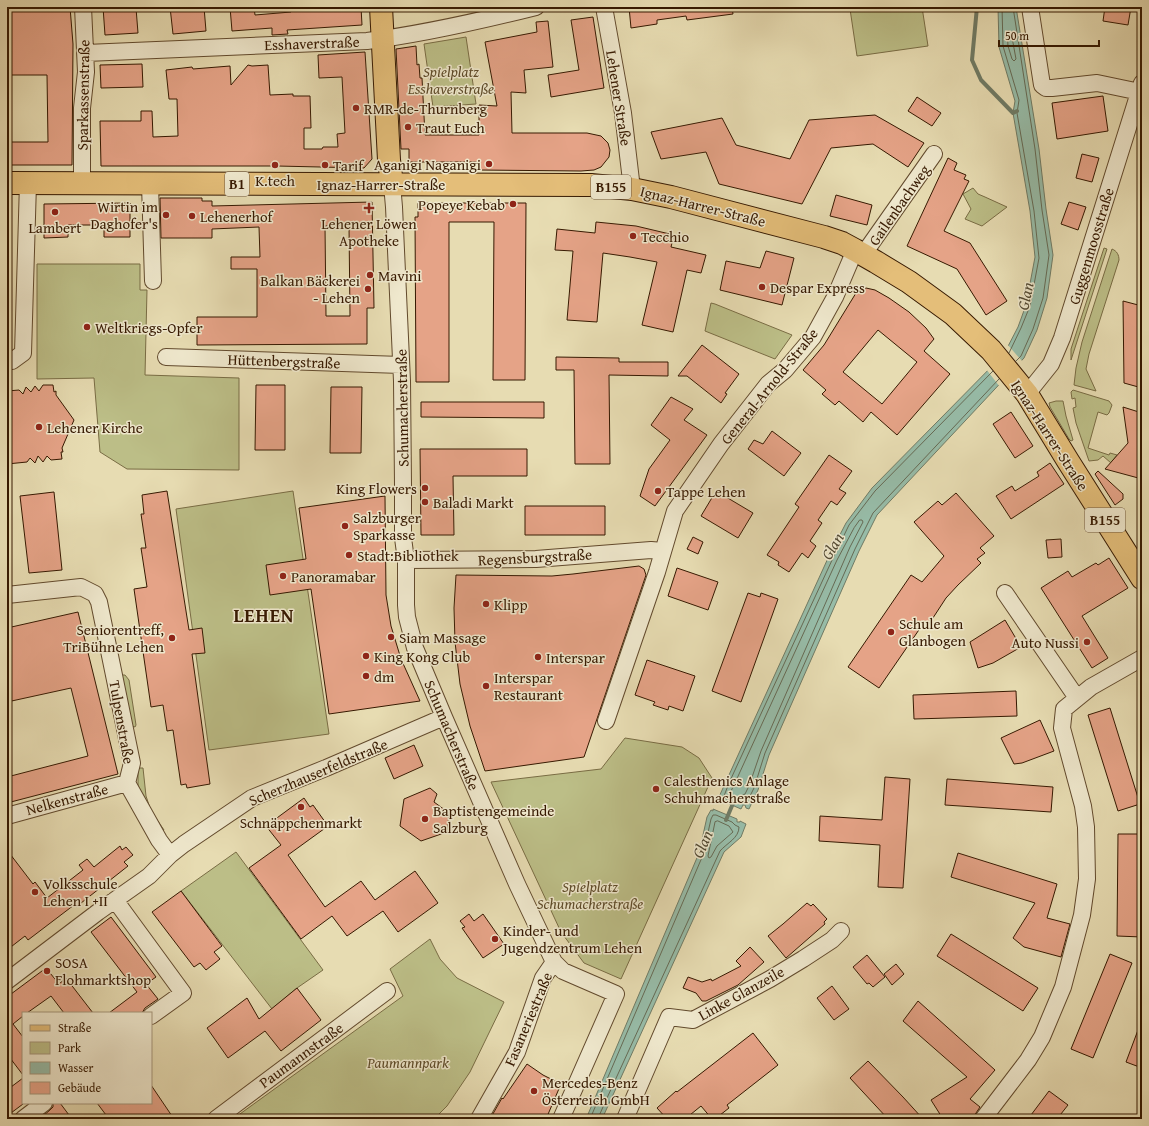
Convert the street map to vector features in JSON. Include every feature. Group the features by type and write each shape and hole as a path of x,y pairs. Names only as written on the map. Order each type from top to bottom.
{"main road":[{"path":"381,7 389,160 392,184"},
{"name":"Ignaz-Harrer-Straße","path":"17,183 591,185 632,189 671,197 774,223 842,243 909,282 953,314 991,350 1022,388 1142,578"}],"street":[{"name":"Sparkassenstraße","path":"82,184 82,108 86,72 84,7"},
{"name":"Esshaverstraße","path":"86,53 367,41 419,34 536,7"},
{"name":"Lehener Straße","path":"604,7 623,113 632,189"},
{"name":"Guggenmoosstraße","path":"1022,388 1050,364 1062,338 1141,87 1097,83 1046,88 1042,85 1030,7"},
{"name":"Gailenbachweg","path":"859,252 934,154"},
{"path":"7,361 12,361 23,352 17,183"},
{"path":"150,184 153,281"},
{"name":"Schumacherstraße","path":"392,184 401,365 403,538 406,560 406,605 407,618 415,648 517,884 554,962 563,971 616,994 561,1119"},
{"name":"General-Arnold-Straße","path":"606,721 675,511 721,444 768,384 785,370 813,337 859,252"},
{"name":"Hüttenbergstraße","path":"166,357 401,365"},
{"name":"Regensburgstraße","path":"406,560 536,559 651,550 663,551"},
{"name":"Tulpenstraße","path":"7,594 81,587 95,594 99,602 132,764 127,783 159,840 170,855"},
{"path":"1005,593 1077,698"},
{"path":"983,1119 1017,1075 1042,1037 1063,987 1082,915 1086,879 1086,827 1083,806 1062,728 1064,709 1091,687 1142,658"},
{"name":"Scherzhauserfeldstraße","path":"7,981 149,876 170,855 190,840 252,798 326,768 444,716"},
{"name":"Nelkenstraße","path":"7,816 127,783"},
{"path":"116,900 183,993 152,1015"},
{"name":"Linke Glanzeile","path":"625,1119 669,1017 693,1020 797,963 832,940 841,931"},
{"name":"Fasaneriestraße","path":"479,1119 517,1052 544,978 554,962"},
{"name":"Paumannstraße","path":"216,1119 387,991"},
{"path":"23,1119 43,1104"}],"green space":[{"path":"861,7 922,7 928,46 857,56 850,9"},
{"name":"Spielplatz Esshaverstraße","path":"466,37 476,104 433,107 424,44"},
{"path":"973,188 978,194 1007,207 982,226 965,219 971,209 963,194"},
{"path":"1104,248 1107,249 1071,360 1071,349"},
{"path":"1112,249 1119,256 1119,260 1089,354 1086,369 1096,391 1074,385 1082,342"},
{"path":"37,264 140,264 140,290 147,290 145,375 239,378 239,470 127,469 100,452 94,378 37,379"},
{"path":"711,303 792,335 775,359 705,331"},
{"path":"1073,390 1109,401 1112,405 1107,415 1098,412 1088,448 1109,455 1110,453 1117,455 1111,463 1103,456 1098,460 1089,461 1076,423 1073,408 1076,407 1075,398 1072,399 1071,392"},
{"path":"1063,401 1073,440 1071,441 1050,407 1049,403"},
{"path":"293,491 329,734 209,750 176,509"},
{"path":"125,675 129,680 136,725 135,727 132,726 121,677"},
{"name":"Spielplatz Schumacherstraße","path":"625,738 682,747 699,758 712,778 621,979 584,963 561,932 491,782 601,769"},
{"path":"138,768 143,768 146,796 151,811 164,830 160,832 138,788"},
{"path":"236,852 323,970 297,988 272,1009 181,891"},
{"name":"Paumannpark","path":"430,939 440,959 457,978 504,1002 470,1072 447,1106 434,1119 233,1119 403,996 390,969"}],"water":[{"path":"998,7 1016,7 1039,149 1053,255 1047,298 1037,330 1024,358 877,515 859,551 769,755 758,790 749,809 743,805 741,809 718,799 829,556 846,523 872,488 1004,354 1018,327 1026,305 1035,257 1030,211 1013,113 1015,101 999,47"},
{"path":"713,809 737,819 737,822 740,821 746,824 741,837 724,852 602,1119 586,1119 699,853 707,817"}],"pier":[{"path":"1007,344 1023,362 1000,387 986,369 1003,352"}],"building":[{"path":"7,7 70,7 73,44 72,165 7,165 7,142 48,142 47,75 7,75"},
{"path":"103,7 136,8 138,33 105,35"},
{"path":"170,7 204,7 206,31 173,34"},
{"path":"230,7 254,7 255,15 291,12 291,7 313,7 313,11 337,9 337,7 361,7 362,25 287,30 288,34 272,35 272,28 232,31"},
{"path":"629,7 732,7 733,14 687,20 686,16 657,20 657,24 631,28"},
{"path":"1105,7 1131,7 1128,25 1103,21"},
{"path":"593,17 604,88 551,97 548,75 579,70 571,20"},
{"path":"548,21 553,67 524,70 526,93 511,92 512,133 587,133 601,136 608,143 610,150 609,157 601,167 594,170 581,171 478,170 478,162 409,162 409,149 401,149 396,49 416,46 417,65 419,64 420,78 422,78 425,135 479,135 479,105 497,106 485,42 537,32 536,22"},
{"path":"365,52 372,159 364,168 277,166 101,166 100,121 141,121 141,111 152,111 153,137 178,136 177,99 169,99 166,70 192,67 193,69 230,66 231,85 248,65 268,65 270,95 293,94 293,96 310,96 311,128 304,128 304,149 338,147 337,134 345,133 342,77 319,78 318,55"},
{"path":"142,64 143,87 101,88 100,65"},
{"path":"1103,96 1108,131 1057,139 1052,103"},
{"path":"917,97 941,113 932,126 908,111"},
{"path":"875,115 924,143 908,167 873,144 831,148 802,204 719,184 706,152 661,159 651,132 722,118 736,145 790,159 809,120"},
{"path":"1082,154 1099,158 1092,182 1076,178"},
{"path":"948,158 957,163 954,170 966,175 964,179 969,181 944,231 970,243 1007,301 986,315 957,269 907,246"},
{"path":"836,195 872,205 867,225 830,216"},
{"path":"160,198 202,198 202,201 212,201 212,206 372,202 374,308 367,308 367,344 197,345 197,317 257,317 257,269 231,269 231,257 260,257 259,227 212,229 212,238 161,238","holes":["349,225 350,316 326,316 325,226"]},
{"path":"1069,202 1086,207 1078,230 1061,224"},
{"path":"130,203 130,237 104,237 104,225 68,225 68,237 44,238 44,204"},
{"path":"418,203 526,203 525,380 493,380 494,222 449,222 449,382 416,382 415,217 418,217"},
{"path":"596,222 636,226 674,235 671,247 706,255 701,273 687,270 673,332 642,325 657,262 603,253 597,322 567,320 573,251 555,250 557,229 595,233"},
{"path":"766,251 794,258 782,305 720,290 726,261 760,268"},
{"path":"866,288 875,290 909,312 926,328 934,339 924,351 950,374 897,435 871,412 863,422 839,401 835,405 822,394 826,390 803,370 824,345 859,290","holes":["878,330 917,362 882,404 843,372"]},
{"path":"1123,301 1142,306 1142,388 1124,383"},
{"path":"702,345 739,374 725,393 727,394 721,403 687,376 678,376"},
{"path":"556,357 619,358 619,362 668,362 668,376 609,375 610,464 575,464 574,370 556,370"},
{"name":"Lehener Kirche","path":"43,385 53,385 54,392 56,391 56,395 74,420 62,448 62,459 51,460 47,456 43,462 38,456 35,463 30,458 27,462 7,464 7,391 19,390 23,394 26,387 31,392 35,386 39,391"},
{"path":"256,385 285,385 285,450 255,450"},
{"path":"331,387 362,387 361,453 330,453"},
{"path":"671,397 693,409 684,420 707,435 655,506 640,496 649,469 670,440 651,425"},
{"path":"421,402 544,402 544,418 421,417"},
{"path":"1123,407 1142,413 1142,479 1105,469 1128,443"},
{"path":"1011,412 1033,446 1015,458 993,424"},
{"path":"772,431 801,453 784,476 748,449 754,440 763,444"},
{"path":"420,449 527,449 527,476 453,476 454,535 421,535"},
{"path":"829,455 852,471 839,489 846,493 837,505 831,501 818,520 822,523 810,541 816,546 808,558 802,553 789,572 778,565 779,562 767,555 799,507 795,504"},
{"path":"1050,463 1064,484 1011,519 996,496 1012,486 1015,491 1039,476 1037,472"},
{"path":"1098,471 1123,494 1123,499 1115,505 1095,474"},
{"path":"167,491 189,630 202,628 205,653 192,654 210,784 187,788 186,784 181,785 173,730 167,731 163,705 151,707 134,589 147,587 141,548 146,548 141,514 144,514 142,495"},
{"path":"716,491 753,513 738,538 701,516"},
{"path":"54,492 62,570 29,573 20,496"},
{"path":"956,493 994,536 980,548 985,553 977,559 981,563 946,598 929,624 925,621 879,688 848,667 911,575 922,582 944,556 914,522 938,501 942,505"},
{"path":"385,496 386,595 391,626 401,659 420,701 329,714 311,589 270,595 266,565 306,559 299,508"},
{"path":"525,506 605,506 605,535 525,535"},
{"path":"693,537 703,542 698,554 687,549"},
{"path":"1061,539 1062,557 1048,558 1046,540"},
{"path":"1109,558 1128,588 1082,616 1108,658 1092,668 1041,588 1068,571 1072,577 1096,563 1098,565"},
{"name":"Interspar","path":"639,566 644,569 646,575 584,757 485,771 470,726 460,684 455,642 454,608 456,575 552,576"},
{"path":"677,568 718,582 708,610 668,596"},
{"path":"748,593 760,597 761,593 778,599 741,702 712,691"},
{"path":"78,612 118,774 7,803 7,777 88,756 71,688 7,702 7,628"},
{"path":"1005,620 1021,647 993,663 978,668 970,642"},
{"path":"647,660 695,676 683,711 669,706 668,710 653,705 655,702 635,695"},
{"path":"1016,691 1017,716 914,719 913,695"},
{"path":"1110,708 1140,804 1118,811 1088,715"},
{"path":"1040,720 1054,751 1022,763 1014,764 1001,738"},
{"path":"414,745 423,766 394,779 385,758"},
{"path":"885,777 910,779 903,888 878,887 880,845 819,841 820,816 882,820"},
{"path":"947,779 1053,787 1051,812 945,805"},
{"name":"Baptistengemeinde Salzburg","path":"430,788 437,794 434,802 449,813 447,832 421,841 400,826 404,799"},
{"path":"304,798 310,807 313,805 328,826 288,855 325,907 361,881 375,900 415,871 438,903 398,932 383,911 347,936 332,916 301,939 249,868 281,845 266,826"},
{"path":"1118,834 1142,834 1142,937 1117,936"},
{"path":"120,846 122,850 126,847 133,855 124,862 128,866 76,907 74,905 28,940 25,936 7,950 7,850 33,884 35,882 47,898 83,870 79,865 87,859 94,867"},
{"path":"958,853 1057,884 1047,918 1070,924 1061,957 1024,947 1013,938 1035,903 951,877"},
{"path":"181,891 222,946 214,952 220,959 206,970 200,963 194,967 152,912"},
{"path":"807,903 811,906 813,904 827,919 824,922 825,924 786,958 768,936"},
{"path":"469,914 474,921 483,914 504,944 483,958 462,928 465,927 460,921"},
{"path":"111,917 156,977 146,984 158,999 145,1008 143,1012 110,1012 137,992 91,932"},
{"path":"951,934 1038,988 1023,1011 937,956"},
{"path":"750,947 764,962 738,985 706,1001 702,1001 696,993 683,988 688,977 702,982 711,979 712,981 741,966 736,961"},
{"path":"1110,954 1132,963 1093,1058 1071,1049"},
{"path":"867,955 885,977 873,987 869,983 867,984 853,967"},
{"path":"896,964 904,974 892,985 884,974"},
{"path":"46,968 59,984 66,978 92,1012 63,1012 51,996 28,1012 22,1012 22,1017 13,1024 22,1036 22,1074 7,1054 7,997"},
{"path":"832,986 849,1009 834,1020 817,998"},
{"path":"297,988 321,1020 281,1051 265,1031 228,1058 207,1028 247,998 259,1019"},
{"path":"918,1001 995,1070 970,1099 980,1107 972,1119 943,1119 931,1100 967,1077 903,1021"},
{"path":"1142,1022 1142,1068 1126,1062"},
{"path":"753,1033 778,1065 727,1105 729,1108 715,1119 712,1119 701,1106 685,1119 667,1119 657,1108 676,1091 677,1092"},
{"path":"868,1061 923,1119 888,1119 850,1078"},
{"name":"Mercedes-Benz Österreich GmbH","path":"527,1064 543,1075 561,1084 546,1119 490,1119 502,1098 503,1099"},
{"path":"22,1079 23,1104 7,1116 7,1090"},
{"path":"152,1086 174,1119 109,1119 98,1104 152,1104"},
{"path":"1049,1091 1068,1105 1057,1119 1028,1119"},
{"path":"53,1104 61,1104 72,1119 46,1119 43,1116 53,1107"}],"waterway":[{"path":"977,7 972,60 981,80 1013,113 1017,111"},
{"name":"Glan","path":"726,820 734,801"}],"place":[{"name":"RMR-de-Thurnberg","path":"356,108"},
{"name":"Traut Euch","path":"408,127"},
{"name":"Aganigi Naganigi","path":"489,164"},
{"name":"K.tech","path":"275,165"},
{"name":"Tarif","path":"325,165"},
{"name":"Popeye Kebab","path":"513,204"},
{"name":"Lehener Löwen Apotheke","path":"369,208"},
{"name":"Lambert","path":"55,212"},
{"name":"Wirtin im Daghofer's","path":"166,215"},
{"name":"Lehenerhof","path":"192,216"},
{"name":"Tecchio","path":"633,236"},
{"name":"Mavini","path":"370,275"},
{"name":"Despar Express","path":"762,287"},
{"name":"Balkan Bäckerei - Lehen","path":"368,289"},
{"name":"Weltkriegs-Opfer","path":"87,327"},
{"name":"Lehener Kirche","path":"39,427"},
{"name":"King Flowers","path":"425,488"},
{"name":"Tappe Lehen","path":"658,491"},
{"name":"Baladi Markt","path":"425,502"},
{"name":"Salzburger Sparkasse","path":"345,526"},
{"name":"Stadt:Bibliothek","path":"349,555"},
{"name":"Panoramabar","path":"283,576"},
{"name":"Klipp","path":"486,604"},
{"name":"Schule am Glanbogen","path":"891,632"},
{"name":"Siam Massage","path":"391,637"},
{"name":"Seniorentreff, TriBühne Lehen","path":"172,638"},
{"name":"Auto Nussi","path":"1087,642"},
{"name":"King Kong Club","path":"366,656"},
{"name":"Interspar","path":"538,657"},
{"name":"dm","path":"366,676"},
{"name":"Interspar Restaurant","path":"486,686"},
{"name":"Calesthenics Anlage Schuhmacherstraße","path":"656,789"},
{"name":"Schnäppchenmarkt","path":"301,807"},
{"name":"Baptistengemeinde Salzburg","path":"425,819"},
{"name":"Volksschule Lehen I +II","path":"35,892"},
{"name":"Kinder- und Jugendzentrum Lehen","path":"495,939"},
{"name":"SOSA Flohmarktshop","path":"47,971"},
{"name":"Mercedes-Benz Österreich GmbH","path":"534,1091"}],"district":[{"name":"LEHEN","path":"264,615"}]}
